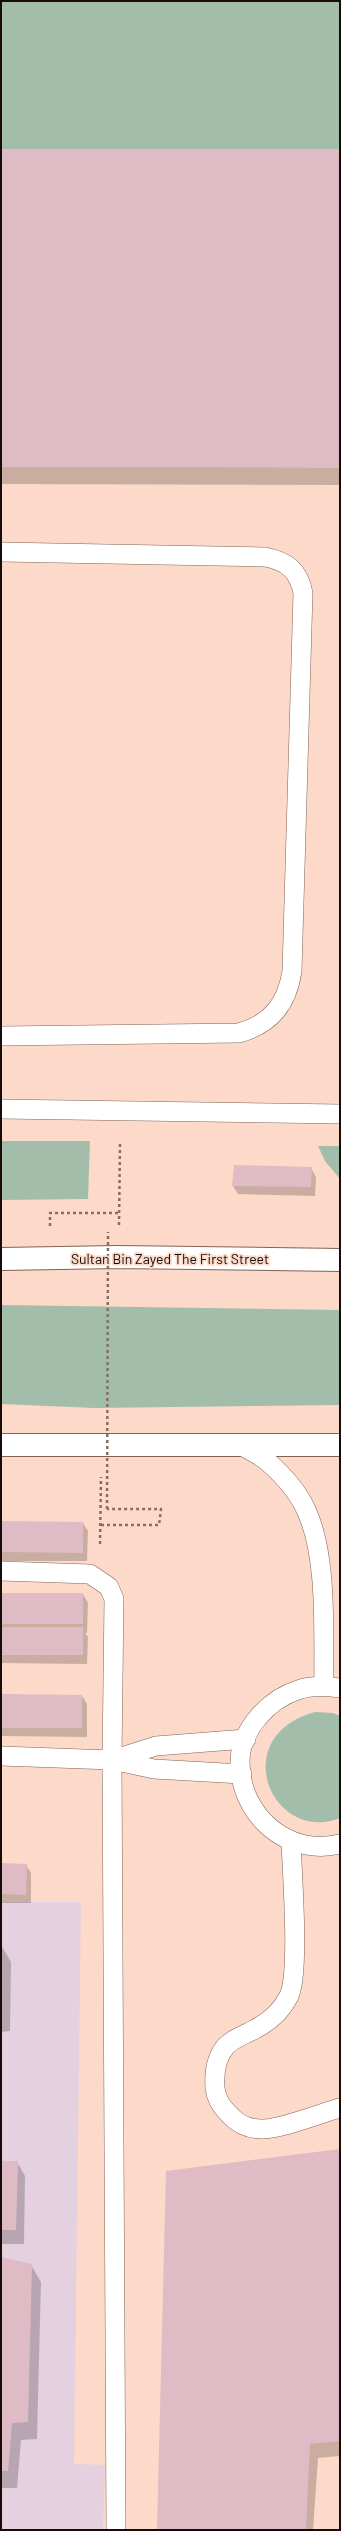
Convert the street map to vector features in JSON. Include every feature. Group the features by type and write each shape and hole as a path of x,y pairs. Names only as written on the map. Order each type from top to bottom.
{"main road":[{"name":"Sultan Bin Zayed The First Street","path":"1,1259 118,1257 340,1260"},
{"path":"1,1445 340,1445"}],"lane":[{"path":"1,552 264,557 279,560 291,567 300,579 303,593 292,971 290,989 282,1005 270,1018 256,1028 239,1033 1,1036"},
{"path":"1,1109 120,1109 340,1114"},
{"path":"240,1445 267,1461 290,1484 307,1511 318,1542 332,1687 298,1690 274,1701 255,1720 246,1739 240,1761 245,1793 256,1814 271,1830 291,1841 310,1846 329,1847 340,1844"},
{"path":"1,1571 80,1572 99,1579 109,1588 115,1611 112,1760 116,2530"},
{"path":"112,1760 156,1746 246,1739"},
{"path":"1,1756 112,1760 154,1769 242,1774"},
{"path":"291,1841 294,1971 289,1995 275,2015 254,2030 239,2036 226,2046 217,2060 214,2076 215,2092 222,2108 233,2120 248,2127 265,2130 340,2108"}],"path":[{"path":"118,1257 120,1109"},
{"path":"50,1232 50,1213 119,1213"},
{"path":"100,1232 108,1232 106,1509 161,1509 159,1525 101,1525"},
{"path":"99,1579 101,1445"}],"shaded area":[{"path":"1,1902 81,1902 74,2464 105,2465 103,2530 1,2530"}],"green space":[{"path":"1,1 340,1 340,468 1,467"},
{"path":"1,1141 90,1141 88,1199 1,1200"},
{"path":"318,1146 340,1146 340,1179 325,1161"},
{"path":"1,1305 340,1310 340,1405 94,1408 1,1404"},
{"path":"315,1712 333,1713 340,1716 340,1818 316,1822 295,1816 279,1803 269,1784 266,1764 272,1743 287,1725"}],"building":[{"path":"1,149 340,149 340,468 1,467"},
{"path":"234,1165 312,1167 311,1187 232,1186"},
{"path":"1,1521 83,1522 83,1553 1,1552"},
{"path":"1,1593 83,1593 83,1624 1,1624"},
{"path":"1,1627 83,1627 83,1655 1,1655"},
{"path":"1,1694 82,1695 82,1728 1,1728"},
{"path":"1,1863 27,1864 26,1895 1,1894"},
{"path":"340,2149 340,2441 310,2444 306,2530 157,2530 166,2171"},
{"path":"1,2161 18,2161 16,2230 1,2230"},
{"path":"1,2257 32,2264 28,2422 12,2423 8,2471 1,2471"}]}
